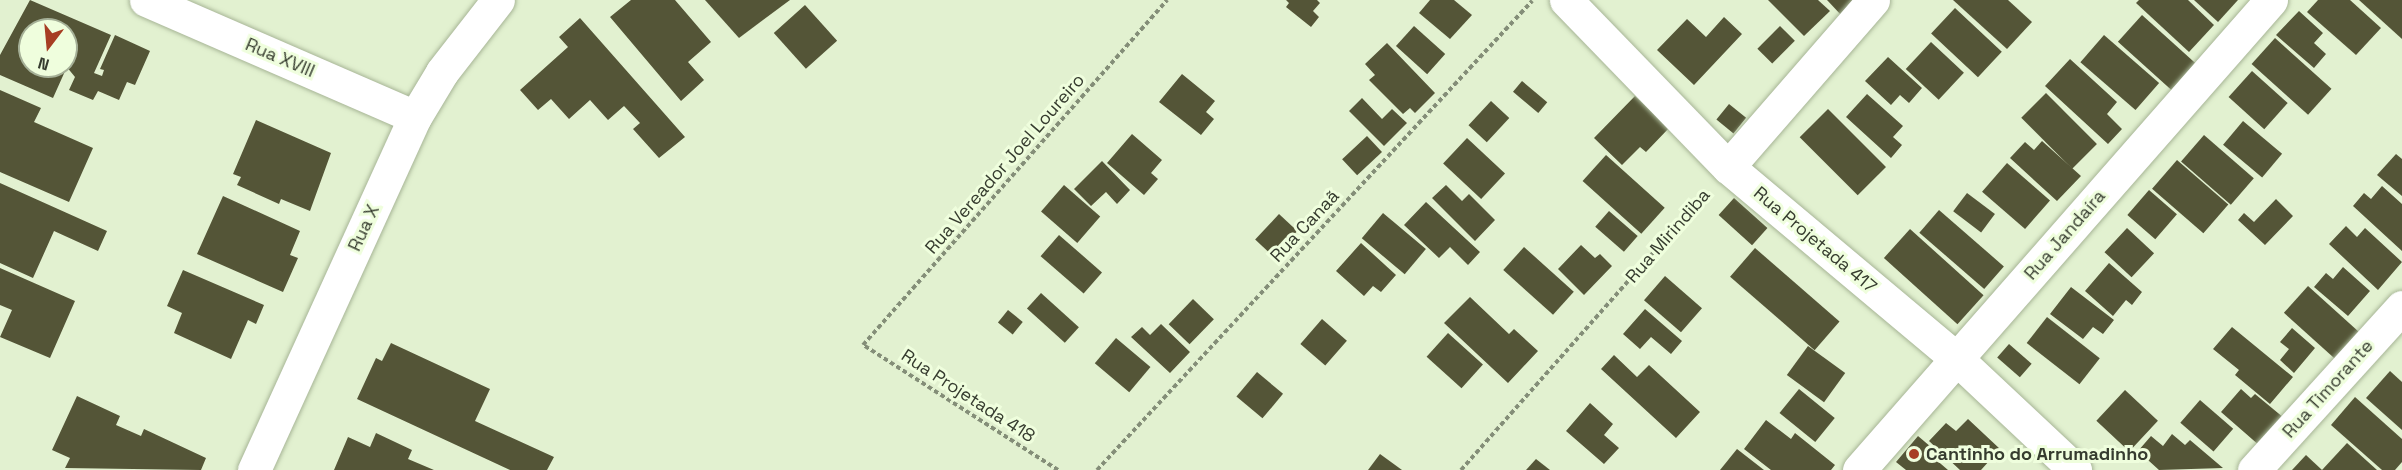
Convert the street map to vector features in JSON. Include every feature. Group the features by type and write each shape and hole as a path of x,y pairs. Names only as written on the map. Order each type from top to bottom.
{"street":[{"name":"Rua XVIII","path":"146,0 415,117"},
{"name":"Rua X","path":"254,470 415,117 442,72 498,0"},
{"name":"Rua Projetada 417","path":"1566,0 1728,167 1957,359 2075,470"},
{"path":"1728,167 1873,0"},
{"name":"Rua Jandaíra","path":"1859,470 2271,0"},
{"name":"Rua Timorante","path":"2254,470 2402,307"}],"path":[{"name":"Rua Vereador Joel Loureiro","path":"863,345 1167,0"},
{"name":"Rua Canaã","path":"1097,470 1533,0"},
{"name":"Rua Mirindiba","path":"1461,470 1728,167"},
{"name":"Rua Projetada 418","path":"863,345 1058,470"}],"building":[{"path":"30,0 72,18 20,18"},
{"path":"631,0 675,0 711,42 688,62 704,80 681,101 610,17"},
{"path":"705,0 790,0 739,38"},
{"path":"1286,0 1317,0 1320,3 1313,11 1319,17 1311,27 1286,7 1289,3"},
{"path":"1430,0 1454,0 1472,15 1450,39 1419,13"},
{"path":"1768,0 1818,0 1830,11 1804,36"},
{"path":"1827,0 1859,0 1842,16"},
{"path":"1953,0 2008,0 2032,22 2007,49"},
{"path":"2139,0 2188,0 2214,25 2189,52 2136,3"},
{"path":"2194,0 2238,0 2218,22"},
{"path":"2318,0 2350,0 2381,28 2356,55 2307,12"},
{"path":"2359,0 2402,0 2402,39"},
{"path":"805,5 837,41 806,69 774,33"},
{"path":"1955,8 2002,52 1978,77 1931,34"},
{"path":"2299,11 2323,33 2314,43 2326,54 2314,68 2276,35"},
{"path":"2142,15 2196,63 2171,90 2118,42"},
{"path":"1724,17 1742,34 1694,85 1657,50 1687,19 1706,37"},
{"path":"580,18 685,137 659,158 633,129 640,123 624,106 608,120 590,100 569,119 551,99 538,110 520,90 568,47 559,37"},
{"path":"78,21 111,35 94,73 102,76 104,70 100,69 115,35 150,51 135,85 127,82 119,100 98,91 93,100 69,90 75,78 78,78"},
{"path":"18,22 18,78 62,78 53,98 0,75 0,55"},
{"path":"1414,26 1445,54 1427,74 1396,46"},
{"path":"1780,26 1795,41 1772,63 1757,49"},
{"path":"2104,35 2159,83 2135,110 2080,62"},
{"path":"2275,38 2331,89 2308,115 2252,64"},
{"path":"1931,42 1964,73 1939,100 1906,69"},
{"path":"1387,43 1435,93 1415,113 1410,108 1403,114 1369,80 1375,75 1365,64"},
{"path":"1888,57 1922,88 1909,103 1900,95 1891,105 1865,81"},
{"path":"2070,59 2117,102 2107,114 2122,129 2108,144 2045,86"},
{"path":"2252,71 2288,103 2264,129 2229,97"},
{"path":"1182,74 1215,101 1206,112 1214,119 1201,135 1159,102"},
{"path":"1522,81 1547,102 1538,113 1513,92"},
{"path":"0,90 41,108 34,122 93,148 69,202 0,172"},
{"path":"2046,93 2097,144 2072,169 2021,118"},
{"path":"1867,94 1903,126 1893,137 1902,145 1891,158 1846,117"},
{"path":"1635,96 1669,128 1646,152 1640,147 1622,165 1594,138"},
{"path":"1362,98 1382,119 1392,109 1407,123 1384,146 1349,111"},
{"path":"1491,101 1509,118 1487,142 1468,125"},
{"path":"1729,104 1746,118 1734,133 1716,120"},
{"path":"1828,109 1886,167 1858,195 1800,137"},
{"path":"256,120 331,153 310,211 281,199 279,204 237,185 241,177 233,174"},
{"path":"2243,121 2282,154 2262,178 2223,145"},
{"path":"1132,134 1162,160 1151,173 1158,179 1144,195 1107,163"},
{"path":"2204,135 2254,178 2231,205 2181,161"},
{"path":"1367,136 1382,152 1357,175 1342,159"},
{"path":"1467,138 1505,173 1481,199 1443,164"},
{"path":"2042,141 2081,176 2057,201 2010,158 2025,142 2034,150"},
{"path":"2396,154 2402,159 2402,196 2377,175"},
{"path":"1606,155 1665,208 1641,234 1583,181"},
{"path":"2177,160 2228,205 2203,233 2152,189"},
{"path":"1102,161 1130,190 1117,204 1106,192 1091,206 1074,189"},
{"path":"2007,163 2050,200 2025,229 1982,192"},
{"path":"0,183 107,231 98,251 54,231 33,278 0,263"},
{"path":"1064,185 1100,216 1077,243 1041,211"},
{"path":"1446,185 1462,201 1469,194 1495,220 1475,241 1432,198"},
{"path":"2382,186 2402,204 2402,251 2353,206 2364,193 2371,199"},
{"path":"2149,190 2177,214 2155,239 2127,215"},
{"path":"1967,193 1995,214 1981,232 1953,211"},
{"path":"223,196 300,231 290,255 298,258 283,292 197,254"},
{"path":"1734,198 1767,228 1752,245 1719,215"},
{"path":"2276,199 2293,216 2265,245 2238,220 2244,213 2254,222"},
{"path":"1426,202 1480,252 1468,265 1450,247 1439,258 1404,225"},
{"path":"1939,210 2004,266 1984,289 1919,233"},
{"path":"1609,211 1638,236 1624,252 1595,227"},
{"path":"1383,213 1426,249 1405,274 1362,238"},
{"path":"1279,214 1297,231 1273,257 1255,240"},
{"path":"2346,226 2357,237 2365,228 2402,262 2378,290 2329,244"},
{"path":"2127,228 2154,253 2132,277 2104,252"},
{"path":"1910,229 1984,295 1957,324 1884,258"},
{"path":"1059,235 1102,272 1084,294 1041,256"},
{"path":"1361,243 1396,275 1381,292 1373,286 1364,296 1336,271"},
{"path":"1581,245 1595,258 1600,254 1612,266 1584,295 1558,269"},
{"path":"1524,247 1574,292 1553,315 1503,270"},
{"path":"1755,248 1840,321 1815,350 1730,277"},
{"path":"2109,263 2142,292 2132,305 2126,300 2113,316 2085,291"},
{"path":"2343,267 2370,291 2348,316 2314,287 2326,273 2333,279"},
{"path":"0,268 75,301 50,358 0,337 12,310 0,305"},
{"path":"183,270 264,305 256,324 248,320 231,359 174,333 182,313 167,306"},
{"path":"1665,276 1702,308 1681,332 1644,300"},
{"path":"2308,286 2359,332 2335,359 2284,313"},
{"path":"2071,287 2114,320 2103,334 2093,327 2083,339 2050,314"},
{"path":"1041,293 1079,327 1065,343 1027,309"},
{"path":"1470,297 1509,334 1514,329 1538,351 1508,383 1444,323"},
{"path":"1193,299 1214,319 1190,344 1169,324"},
{"path":"1645,309 1682,341 1671,354 1651,337 1640,349 1623,334"},
{"path":"1008,310 1023,322 1013,334 998,322"},
{"path":"2047,317 2100,358 2079,384 2027,343"},
{"path":"1322,319 1347,341 1325,366 1300,344"},
{"path":"1161,324 1190,352 1170,373 1131,337 1142,327 1150,335"},
{"path":"2232,327 2293,377 2270,404 2235,375 2239,370 2213,349"},
{"path":"2292,328 2315,348 2294,373 2280,360 2289,349 2280,342"},
{"path":"1448,333 1483,364 1462,388 1427,357"},
{"path":"1116,338 1150,367 1129,392 1095,363"},
{"path":"391,343 490,389 475,421 554,457 547,470 510,470 357,399 376,358 382,361"},
{"path":"2009,344 2032,364 2020,377 1997,358"},
{"path":"1808,346 1845,373 1824,402 1787,375"},
{"path":"1614,355 1637,377 1649,365 1700,412 1676,438 1601,369"},
{"path":"2390,371 2402,382 2402,430 2366,398"},
{"path":"1257,372 1283,394 1262,418 1236,397"},
{"path":"1799,389 1835,418 1815,442 1779,413"},
{"path":"2241,389 2251,398 2255,394 2284,418 2260,446 2221,412"},
{"path":"2125,390 2158,421 2129,451 2096,421"},
{"path":"77,396 120,416 116,425 141,436 144,429 206,458 201,470 65,468 70,458 52,450"},
{"path":"2355,397 2402,439 2402,462 2395,470 2382,470 2331,425"},
{"path":"2200,400 2233,429 2214,452 2180,423"},
{"path":"1590,403 1613,424 1604,435 1619,448 1604,464 1566,431"},
{"path":"1968,419 2000,449 1981,470 1960,470 1929,441 1946,423 1956,431"},
{"path":"1766,420 1791,439 1795,433 1835,465 1831,470 1771,470 1744,449"},
{"path":"376,433 412,450 408,459 434,470 334,470 348,437 370,447"},
{"path":"2172,434 2185,445 2190,440 2223,468 2159,470 2138,451 2151,436 2163,446"},
{"path":"1918,436 1931,447 1927,452 1948,470 1906,470 1896,462"},
{"path":"2347,443 2377,470 2322,470"},
{"path":"1737,449 1764,470 1720,470"},
{"path":"1380,454 1402,470 1368,470"},
{"path":"2306,455 2322,470 2292,470"},
{"path":"1536,459 1550,470 1526,470"}],"place":[{"name":"Cantinho do Arrumadinho","path":"1914,454"}]}
